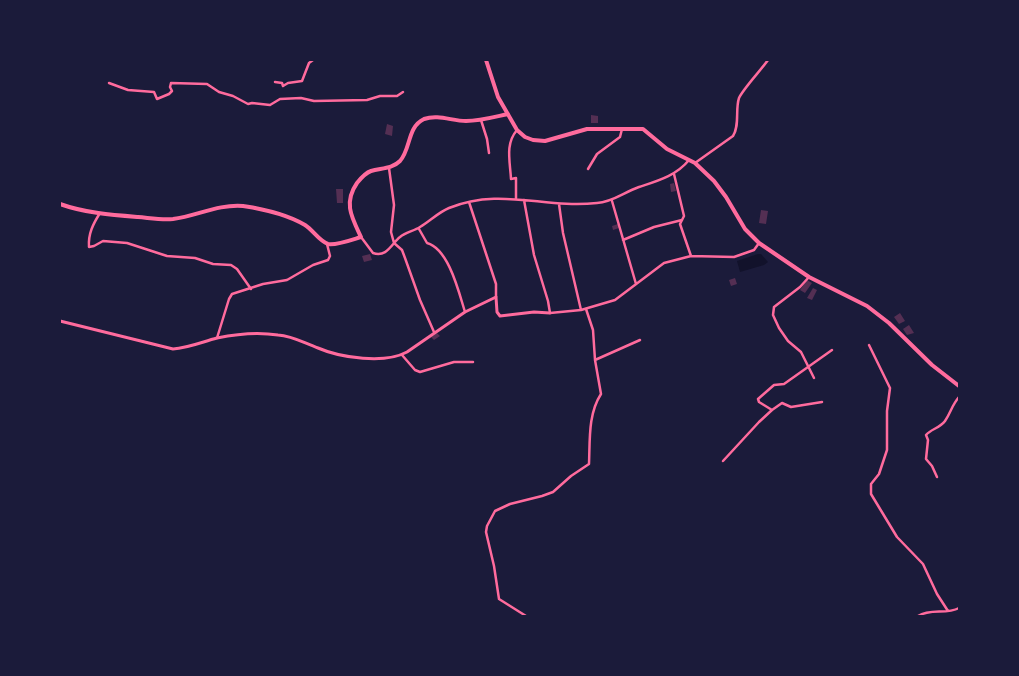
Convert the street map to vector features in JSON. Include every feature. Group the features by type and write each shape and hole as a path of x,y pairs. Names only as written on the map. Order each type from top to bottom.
{"main road":[{"path":"486,60 498,97 517,130 525,137 539,141 548,140 587,129 643,129 650,133 668,149 690,159 714,181 745,229 759,244 809,277 876,312 918,353 959,386"},
{"path":"60,204 100,213 171,219 201,213 218,207 244,206 298,222 312,230 327,244 333,244 361,237 351,216 350,204 352,193 365,174 389,168 402,159 415,126 423,120 432,118 460,121 481,120 508,114"}],"street":[{"path":"274,82 282,83 283,86 288,83 302,81 309,63 313,60"},
{"path":"695,163 733,136 736,130 737,107 740,96 768,60"},
{"path":"109,82 128,90 154,92 158,99 172,91 171,83 207,84 219,92 233,96 248,104 270,105 283,99 301,98 314,101 367,100 380,96 397,96 403,92"},
{"path":"481,120 489,152"},
{"path":"588,169 597,154 620,137 622,129"},
{"path":"516,199 516,178 511,179 509,149 511,138 517,130"},
{"path":"361,237 369,249 376,254 389,249 400,237 450,208 489,198 559,204 596,204 612,200 627,192 674,174 684,167 690,159"},
{"path":"389,168 394,205 390,232 394,242 402,250 434,332"},
{"path":"674,174 684,216 680,224 691,256"},
{"path":"524,200 534,255 550,313"},
{"path":"612,200 636,284"},
{"path":"469,202 496,284 497,312 500,316 586,309 615,300 664,263 691,256 734,257 754,250 759,244"},
{"path":"559,204 563,233 581,310"},
{"path":"100,213 91,229 89,247 103,241 127,243 167,256 195,258 215,265 233,266 251,289"},
{"path":"623,240 654,226 682,220"},
{"path":"418,228 427,243 436,247 445,259 456,281 465,312"},
{"path":"216,338 232,294 263,284 287,280 312,265 328,260 330,256 327,244"},
{"path":"809,277 794,293 778,304 773,311 774,319 788,341 801,352 814,378"},
{"path":"60,321 173,349 189,347 216,338 266,333 297,338 319,349 344,356 388,358 402,355 465,312 496,297"},
{"path":"526,616 498,599 494,566 486,537 486,526 495,511 510,504 553,492 571,476 589,464 592,415 595,403 601,394 595,360 593,330 586,309"},
{"path":"595,360 640,340"},
{"path":"869,345 890,388 887,411 887,450 879,474 871,484 871,494 897,537 923,564 937,594 948,611"},
{"path":"772,410 759,402 758,399 774,385 784,384 832,350"},
{"path":"402,355 415,370 420,372 454,362 473,362"},
{"path":"938,477 926,459 928,440 926,436 944,422 952,404 959,397"},
{"path":"723,461 759,422 782,403 791,407 822,402"},
{"path":"918,616 928,611 953,611 959,608"}],"shaded area":[{"path":"761,254 768,262 740,272 737,261"}],"building":[{"path":"591,115 598,116 598,123 591,123"},
{"path":"387,124 393,126 392,136 385,134"},
{"path":"674,183 676,191 671,192 670,184"},
{"path":"336,189 343,189 343,203 337,203"},
{"path":"761,210 768,211 766,224 759,223"},
{"path":"618,224 619,228 613,230 612,226"},
{"path":"370,254 372,260 364,262 362,256"},
{"path":"735,278 737,284 731,286 729,280"},
{"path":"807,280 812,283 805,293 800,290"},
{"path":"813,288 817,290 812,300 807,298"},
{"path":"900,313 905,321 899,324 894,317"},
{"path":"909,325 914,333 907,335 903,329"},
{"path":"437,333 440,336 434,340 431,337"}]}
